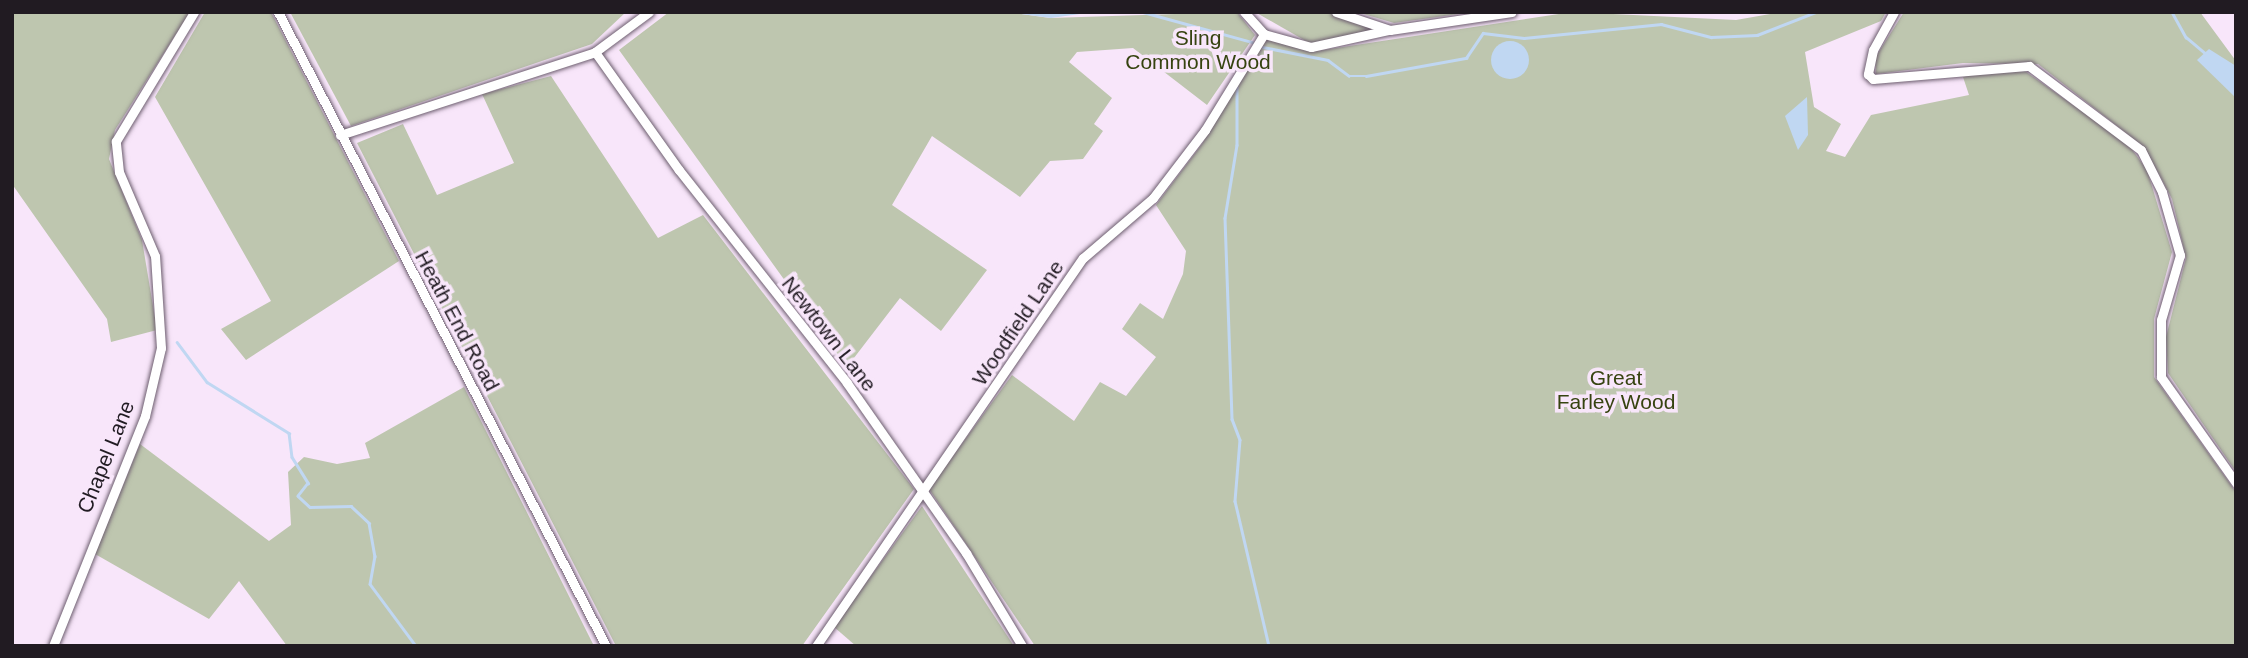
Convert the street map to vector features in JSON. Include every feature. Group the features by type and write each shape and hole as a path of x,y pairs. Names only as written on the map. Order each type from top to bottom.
{"street":[{"name":"Chapel Lane","path":"52,646 145,416 161,348 155,256 119,172 116,141 194,12"},
{"name":"Heath End Road","path":"278,12 606,646"},
{"path":"340,135 595,52 649,12"},
{"path":"1244,12 1264,34 1311,47 1390,30 1511,12"},
{"path":"1336,12 1390,30"},
{"path":"1894,12 1872,50 1871,78 2029,66 2141,150 2162,192 2180,255 2161,320 2161,377 2236,483"},
{"name":"Woodfield Lane","path":"817,646 1083,258 1153,198 1205,130 1264,34"},
{"name":"Newtown Lane","path":"595,52 922,490 1022,646"}],"green space":[{"path":"12,12 190,12 115,130 109,159 142,240 157,330 111,342 107,319 12,184"},
{"path":"205,12 271,12 399,261 246,360 221,329 271,301 155,97"},
{"path":"290,12 626,12 592,44 351,126"},
{"name":"Sling Common Wood","path":"669,12 1007,12 1050,18 1237,12 1255,35 1207,105 1133,48 1077,52 1069,62 1112,98 1094,124 1103,131 1083,159 1050,161 1020,197 932,136 892,205 987,270 941,331 900,298 847,367 619,50"},
{"path":"1255,12 1327,12 1378,29 1311,44"},
{"path":"1357,12 1473,12 1394,23"},
{"name":"Great Farley Wood","path":"1572,12 1736,20 1781,12 1886,12 1881,21 1805,52 1814,107 1841,124 1826,151 1845,157 1871,115 1969,95 1963,77 1972,74 2022,69 2128,144 2147,170 2172,252 2154,319 2154,377 2236,492 2236,646 1035,646 929,489 1012,375 1074,421 1100,382 1126,396 1156,357 1122,329 1140,303 1163,319 1183,274 1186,251 1156,205 1202,144 1267,33 1310,52"},
{"path":"1904,12 2200,12 2236,61 2236,472 2168,373 2166,337 2186,258 2172,199 2145,148 2038,64 1963,63 1876,74 1875,58"},
{"path":"551,76 658,238 703,215 914,489 802,646 616,646 357,143 403,124 437,195 514,163 482,94"},
{"path":"464,387 594,646 287,646 239,581 209,619 95,554 140,444 269,541 291,525 288,472 304,457 337,464 370,458 365,443"},
{"path":"922,506 1014,646 856,646 834,627"}],"water":[{"path":"1007,12 1094,12 1051,18"},
{"path":"1510,41 1524,46 1529,60 1524,74 1510,79 1496,74 1491,60 1496,46"},
{"path":"2209,49 2236,66 2236,98 2197,60"},
{"path":"1807,97 1808,135 1798,150 1785,116"}],"waterway":[{"path":"1143,12 1252,42"},
{"path":"1263,47 1328,60 1349,76 1366,76 1466,58 1483,33 1524,38 1661,24 1711,37 1757,35 1816,12"},
{"path":"2172,12 2186,37 2205,53"},
{"path":"1237,87 1237,145 1225,218 1232,419 1240,440 1235,501 1269,646"},
{"path":"177,342 207,382 289,433 292,457 308,483 298,496 310,507 351,506 369,523 375,556 370,584 416,646"}]}
